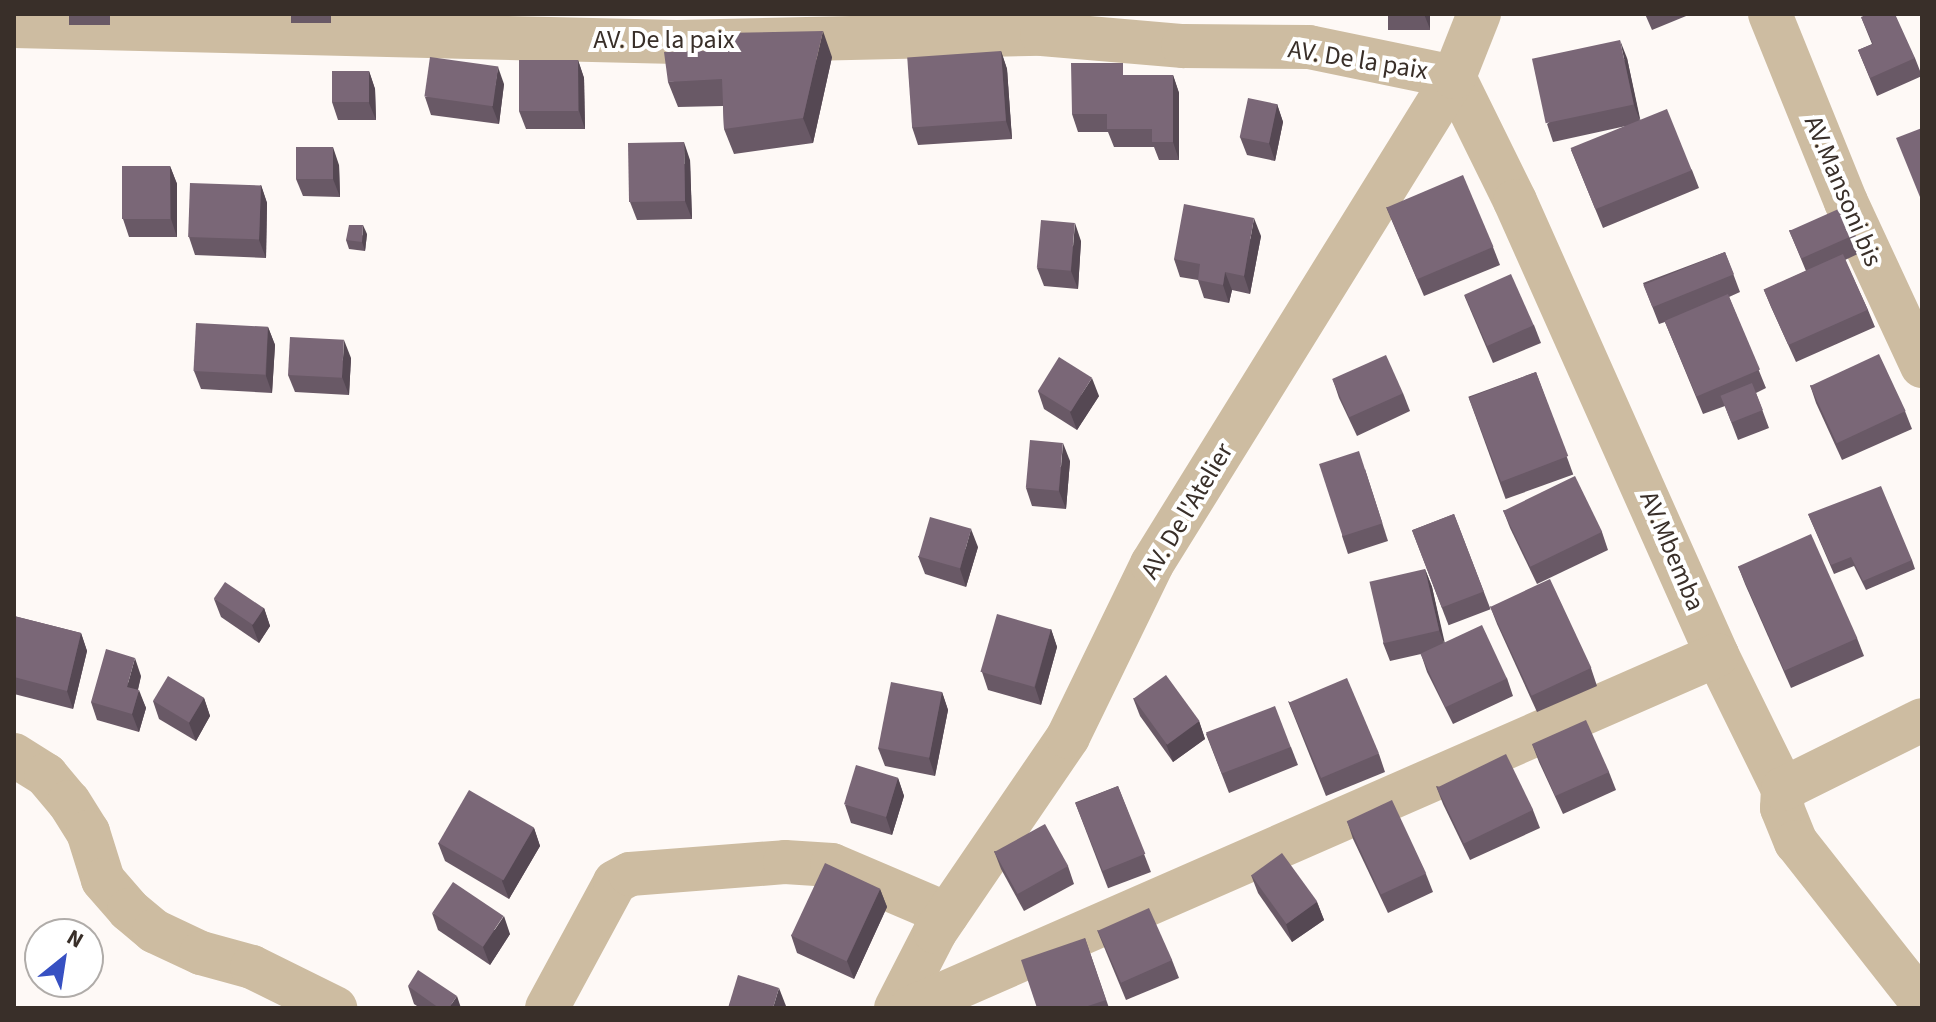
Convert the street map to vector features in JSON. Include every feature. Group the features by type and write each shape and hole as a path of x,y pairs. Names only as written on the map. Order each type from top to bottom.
{"street":[{"name":"AV. De l'Atelier","path":"896,1008 947,914 1068,737 1152,564 1454,77 1479,14"},
{"name":"AV.Mansoni bis","path":"1770,14 1846,202 1922,366"},
{"name":"AV. De la paix","path":"38,22 677,42 1042,34 1183,46 1309,47 1454,77"},
{"name":"AV.Mbemba","path":"1454,77 1515,201 1717,655 1783,789 1782,808 1796,842 1922,1002"},
{"path":"911,1008 1717,655"},
{"path":"1783,789 1922,720"},
{"path":"14,755 46,775 69,802 88,832 103,880 129,910 154,931 201,953 252,967 335,1008"},
{"path":"547,1008 615,882 630,874 785,862 832,865 947,914"}],"building":[{"path":"1895,14 1915,58 1870,78 1858,50 1873,44 1861,17"},
{"path":"823,31 803,118 724,129 722,79 668,82 664,52 723,50 722,33"},
{"path":"1620,40 1634,105 1546,123 1532,59"},
{"path":"1001,51 1006,121 912,127 907,58"},
{"path":"430,57 498,67 493,106 424,97"},
{"path":"519,60 578,60 578,111 519,111"},
{"path":"1071,63 1123,63 1123,75 1173,75 1173,142 1152,142 1152,129 1107,129 1107,114 1072,114"},
{"path":"332,71 369,71 369,102 332,102"},
{"path":"1248,98 1277,104 1269,143 1240,137"},
{"path":"1667,109 1692,170 1595,209 1571,148"},
{"path":"1922,128 1922,202 1896,138"},
{"path":"684,142 685,201 629,202 628,143"},
{"path":"296,147 333,147 333,179 296,179"},
{"path":"122,166 170,166 170,219 122,219"},
{"path":"1463,175 1493,247 1417,279 1387,207"},
{"path":"190,183 261,185 259,239 188,237"},
{"path":"1184,204 1254,218 1244,276 1225,272 1223,285 1198,280 1200,264 1174,259"},
{"path":"1843,207 1855,234 1801,258 1789,231"},
{"path":"1041,220 1075,223 1071,271 1037,268"},
{"path":"349,225 363,225 362,242 346,240"},
{"path":"1725,252 1734,274 1652,307 1643,285"},
{"path":"1843,254 1868,310 1788,345 1764,289"},
{"path":"1511,274 1534,325 1487,346 1464,295"},
{"path":"1728,294 1760,369 1697,396 1664,321"},
{"path":"196,323 268,327 265,375 193,371"},
{"path":"290,337 344,340 342,378 288,375"},
{"path":"1879,354 1906,411 1837,443 1810,386"},
{"path":"1386,355 1403,393 1349,417 1332,379"},
{"path":"1059,357 1092,378 1071,412 1038,391"},
{"path":"1536,372 1568,456 1501,482 1469,398"},
{"path":"1752,383 1763,410 1731,423 1720,396"},
{"path":"1030,440 1063,443 1059,491 1026,488"},
{"path":"1359,451 1382,523 1343,536 1319,464"},
{"path":"1575,476 1602,532 1530,567 1503,511"},
{"path":"1881,486 1912,560 1863,581 1851,557 1831,565 1808,514"},
{"path":"1454,514 1484,591 1442,608 1412,530"},
{"path":"930,517 971,529 960,568 919,556"},
{"path":"1811,534 1857,638 1784,671 1738,567"},
{"path":"1425,569 1439,630 1384,643 1369,582"},
{"path":"1550,579 1591,668 1532,696 1490,607"},
{"path":"225,582 264,608 253,625 214,599"},
{"path":"997,614 1051,629 1034,687 980,672"},
{"path":"14,616 81,633 67,691 14,677"},
{"path":"1482,625 1507,678 1445,707 1420,654"},
{"path":"106,649 135,658 127,687 139,690 132,714 91,702"},
{"path":"1166,675 1200,721 1167,745 1134,699"},
{"path":"168,676 204,698 189,722 153,701"},
{"path":"1347,678 1379,753 1321,778 1289,703"},
{"path":"891,682 942,692 929,758 878,748"},
{"path":"1275,706 1291,747 1222,774 1206,733"},
{"path":"1586,720 1609,772 1555,796 1532,744"},
{"path":"1506,754 1533,810 1464,843 1437,788"},
{"path":"856,765 898,778 886,817 844,804"},
{"path":"1118,786 1145,854 1103,871 1075,803"},
{"path":"469,790 534,828 503,880 438,843"},
{"path":"1392,800 1426,873 1381,895 1347,821"},
{"path":"1045,824 1068,866 1018,894 994,852"},
{"path":"1282,853 1317,902 1287,924 1251,875"},
{"path":"825,863 880,889 846,961 791,936"},
{"path":"453,882 504,916 483,947 432,913"},
{"path":"1149,908 1172,960 1121,983 1098,931"},
{"path":"1085,938 1106,1000 1082,1008 1037,1008 1021,960"},
{"path":"418,970 457,996 449,1008 439,1008 408,986"},
{"path":"738,975 779,988 773,1008 728,1008"}]}
